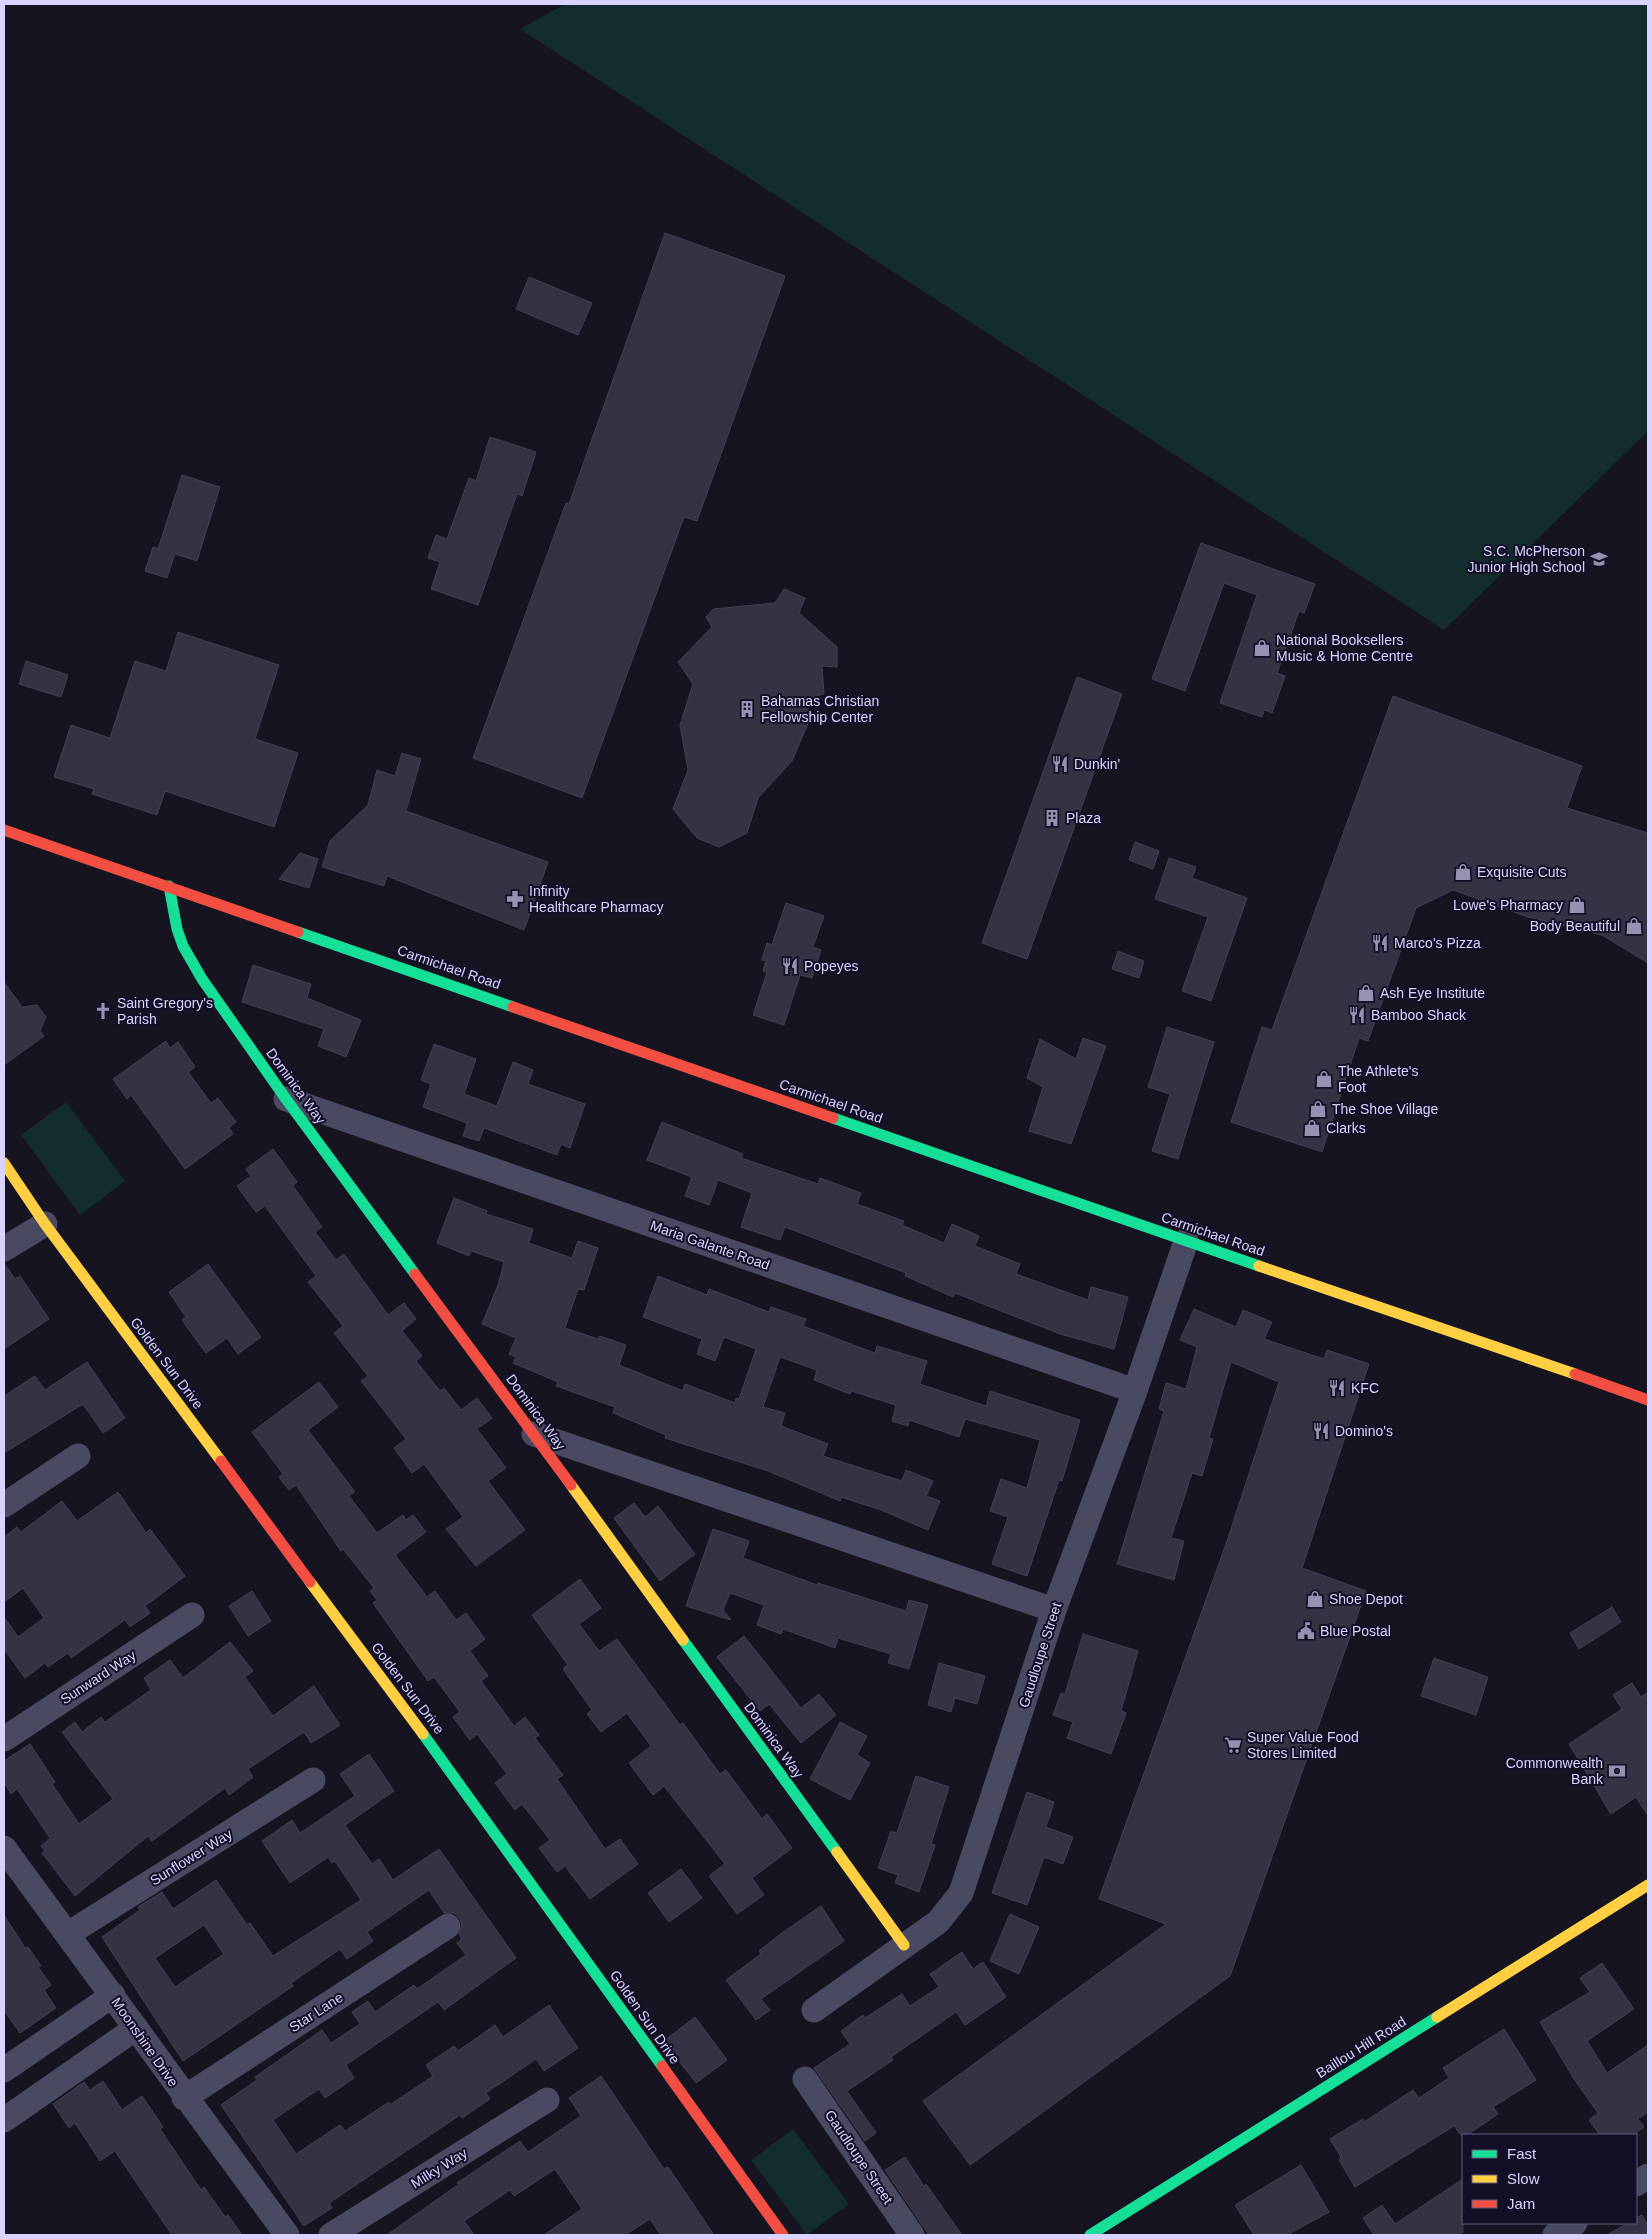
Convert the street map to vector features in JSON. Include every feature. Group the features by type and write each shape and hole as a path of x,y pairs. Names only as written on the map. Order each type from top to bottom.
{"street":[{"name":"Carmichael Road","path":"4,830 1186,1241 1478,1339 1648,1400"},
{"name":"Dominica Way","path":"169,886 177,929 196,971 286,1099 534,1434 904,1945"},
{"name":"Maria Galante Road","path":"286,1099 1135,1391"},
{"name":"Golden Sun Drive","path":"4,1163 45,1224 470,1797 783,2235"},
{"path":"4,1249 45,1224"},
{"name":"Gaudloupe Street","path":"814,2010 938,1922 960,1893 1054,1610 1135,1391 1186,1241"},
{"path":"534,1434 1054,1610"},
{"path":"4,1505 78,1456"},
{"name":"Sunward Way","path":"4,1739 192,1615"},
{"name":"Sunflower Way","path":"68,1934 313,1780"},
{"name":"Moonshine Drive","path":"4,1848 113,1996 184,2098 287,2235"},
{"name":"Baillou Hill Road","path":"1090,2235 1648,1885"},
{"name":"Star Lane","path":"184,2098 448,1926"},
{"path":"4,2070 113,1996"},
{"path":"4,2120 136,2028"},
{"name":"Gaudloupe Street","path":"805,2079 912,2235"},
{"name":"Milky Way","path":"331,2235 547,2100"},
{"path":"1637,2183 1648,2176"},
{"path":"1555,2235 1572,2224"}],"green space":[{"path":"565,4 1648,4 1648,431 1444,630 520,29"},
{"path":"66,1102 125,1181 80,1215 21,1135"},
{"path":"793,2129 849,2204 807,2235 751,2160"}],"building":[{"path":"665,233 785,276 697,521 684,517 582,798 473,758 566,503 569,504"},
{"path":"529,277 592,303 578,335 516,309"},
{"path":"490,437 536,452 522,496 517,494 478,605 431,589 440,562 428,558 436,535 447,539 469,478 476,481"},
{"path":"182,475 220,487 197,561 175,554 167,578 145,571 153,547 158,549"},
{"path":"1201,543 1315,584 1304,613 1299,611 1277,673 1285,676 1272,713 1264,710 1262,717 1220,703 1257,595 1224,583 1185,691 1152,679"},
{"name":"Bahamas Christian Fellowship Center","path":"784,589 805,598 799,613 837,647 837,667 822,666 824,694 808,698 809,721 792,761 758,798 747,833 719,847 697,838 673,809 688,770 680,725 693,684 678,662 712,627 706,617 713,609 775,603"},
{"path":"178,632 279,665 255,739 298,753 274,827 165,791 157,815 92,794 94,789 54,777 71,725 110,738 135,661 166,671"},
{"path":"26,661 68,675 61,697 19,684"},
{"name":"Plaza","path":"1077,677 1122,694 1027,959 982,943"},
{"path":"1393,696 1582,766 1567,808 1648,833 1648,963 1602,935 1528,917 1453,890 1416,908 1368,1041 1359,1038 1322,1152 1231,1122 1262,1027 1272,1030"},
{"path":"402,753 421,759 406,811 548,862 524,930 387,876 384,886 322,867 330,841 368,805 377,770 395,776"},
{"path":"1135,842 1159,851 1153,869 1129,860"},
{"path":"300,853 318,859 309,888 279,879"},
{"path":"1169,858 1196,867 1192,878 1247,898 1211,1001 1182,991 1208,917 1155,899"},
{"name":"Popeyes","path":"786,903 824,916 813,947 821,950 812,978 800,975 784,1025 753,1015 767,972 763,971 766,961 762,960 767,943 772,945"},
{"path":"1118,951 1144,961 1139,978 1112,969"},
{"path":"253,965 311,984 307,998 361,1020 346,1057 318,1046 324,1029 242,1002"},
{"path":"4,982 22,1007 37,1005 46,1017 40,1031 44,1036 4,1065"},
{"path":"1167,1027 1214,1042 1178,1159 1152,1151 1170,1094 1148,1087"},
{"path":"1083,1038 1106,1046 1071,1144 1029,1131 1043,1087 1027,1078 1040,1039 1076,1059"},
{"path":"166,1041 170,1048 178,1042 195,1067 188,1072 211,1103 218,1098 236,1122 229,1128 233,1134 185,1169 131,1095 127,1099 113,1079"},
{"path":"434,1044 476,1059 464,1094 497,1106 513,1062 533,1070 528,1084 585,1104 570,1148 561,1144 557,1155 484,1128 479,1141 463,1136 467,1123 423,1107 431,1084 421,1080"},
{"path":"662,1122 743,1154 741,1158 818,1184 820,1178 861,1193 857,1204 904,1221 902,1225 944,1243 952,1224 979,1236 975,1246 1020,1264 1016,1274 1088,1300 1091,1287 1128,1297 1114,1349 1060,1334 955,1293 953,1297 905,1276 906,1273 785,1227 780,1240 741,1227 752,1193 718,1180 709,1205 685,1196 692,1177 647,1160"},
{"path":"273,1149 297,1182 293,1186 322,1227 315,1232 336,1260 344,1254 388,1315 404,1303 416,1319 402,1331 422,1356 416,1361 440,1391 444,1388 461,1410 477,1398 492,1418 477,1429 506,1468 488,1481 525,1530 476,1566 446,1529 463,1517 424,1464 412,1473 394,1448 406,1439 361,1381 368,1376 334,1333 343,1326 308,1282 316,1276 265,1206 256,1212 237,1186 251,1176 246,1169"},
{"path":"454,1198 487,1211 486,1214 533,1229 529,1243 572,1258 578,1241 598,1248 584,1290 578,1289 565,1328 598,1339 600,1336 626,1345 619,1365 683,1391 685,1384 735,1403 736,1398 739,1399 756,1349 724,1337 715,1361 697,1354 702,1339 643,1317 658,1276 707,1295 709,1289 769,1312 771,1307 806,1319 803,1326 875,1353 877,1346 927,1361 920,1384 986,1406 990,1391 1080,1420 1062,1481 1059,1480 1027,1576 992,1564 1008,1517 990,1511 1001,1479 1027,1488 1040,1440 965,1419 959,1437 909,1420 908,1426 892,1421 896,1405 851,1391 850,1394 814,1380 817,1370 780,1357 763,1407 785,1413 781,1426 828,1444 823,1456 902,1481 906,1470 933,1481 926,1496 940,1501 928,1530 881,1510 841,1497 840,1501 768,1471 665,1438 666,1435 613,1413 615,1407 556,1386 558,1382 513,1363 516,1357 509,1354 516,1338 482,1324 498,1285 504,1262 471,1251 469,1256 437,1243"},
{"path":"4,1263 15,1279 20,1276 49,1319 4,1349"},
{"path":"208,1264 261,1337 238,1354 227,1338 206,1353 182,1320 186,1317 169,1292"},
{"name":"Super Value Food Stores Limited","path":"1194,1309 1236,1327 1243,1310 1272,1322 1264,1339 1324,1359 1327,1350 1369,1364 1302,1568 1366,1591 1230,1976 970,2165 923,2101 1166,1924 1099,1899 1227,1541 1279,1382 1231,1362 1209,1438 1213,1439 1202,1476 1192,1473 1171,1538 1184,1541 1174,1580 1117,1564 1164,1411 1159,1409 1166,1383 1186,1389 1197,1347 1180,1340"},
{"path":"87,1362 125,1418 103,1433 83,1404 4,1453 4,1396 35,1376 45,1390"},
{"path":"319,1382 338,1407 308,1430 355,1492 349,1496 377,1533 403,1515 406,1520 413,1515 426,1532 395,1555 427,1597 435,1591 456,1620 466,1613 485,1639 470,1651 488,1676 481,1681 514,1726 525,1717 539,1735 535,1738 563,1775 557,1779 605,1849 620,1839 638,1864 590,1899 565,1866 557,1872 539,1848 550,1840 522,1804 515,1810 495,1783 507,1774 477,1734 470,1740 453,1717 460,1712 434,1677 428,1681 373,1603 377,1600 370,1591 374,1588 343,1549 341,1551 296,1485 289,1490 279,1477 283,1474 252,1432"},
{"path":"118,1492 146,1533 150,1529 185,1576 145,1606 150,1613 130,1627 125,1620 71,1658 68,1653 48,1667 45,1663 25,1678 4,1649 4,1617 18,1637 44,1618 23,1588 4,1602 4,1537 17,1527 21,1532 62,1501 77,1521"},
{"path":"634,1503 645,1517 658,1506 695,1554 660,1581 614,1518"},
{"path":"713,1529 749,1541 743,1558 817,1585 818,1583 906,1611 909,1600 928,1605 909,1669 888,1663 891,1654 838,1638 835,1648 783,1629 781,1634 757,1625 764,1605 730,1593 723,1610 731,1620 686,1606"},
{"path":"580,1579 601,1608 579,1624 599,1651 617,1639 680,1725 683,1723 720,1774 726,1770 762,1819 767,1814 792,1848 752,1878 764,1895 737,1914 709,1876 725,1864 664,1786 653,1795 629,1763 651,1746 627,1713 601,1732 587,1714 592,1710 563,1669 568,1665 532,1615"},
{"path":"252,1591 271,1621 248,1636 229,1606"},
{"path":"1612,1607 1621,1622 1579,1649 1570,1633"},
{"path":"1083,1634 1138,1651 1121,1711 1126,1713 1111,1754 1067,1738 1073,1722 1053,1715 1061,1693 1065,1694"},
{"path":"744,1636 801,1708 819,1694 836,1715 801,1743 769,1704 760,1711 717,1657"},
{"path":"230,1642 253,1671 245,1677 273,1716 314,1686 340,1725 311,1743 304,1732 248,1769 253,1777 229,1795 225,1788 152,1841 148,1836 75,1896 42,1853 45,1851 41,1846 50,1838 17,1789 11,1794 4,1782 4,1761 30,1744 55,1782 52,1784 79,1824 113,1799 62,1732 75,1722 82,1732 101,1717 105,1722 151,1690 144,1678 170,1660 183,1678"},
{"path":"1434,1658 1488,1677 1476,1715 1421,1696"},
{"path":"939,1663 985,1676 977,1704 955,1698 951,1712 928,1705"},
{"name":"Commonwealth Bank","path":"1632,1683 1641,1697 1648,1692 1648,1816 1636,1797 1611,1814 1569,1744 1622,1709 1613,1695"},
{"path":"840,1722 867,1736 857,1755 870,1763 850,1800 810,1779"},
{"path":"369,1754 394,1791 345,1825 372,1864 379,1859 393,1880 439,1849 516,1958 444,2010 438,2002 346,2065 354,2078 325,2098 319,2089 273,2120 296,2154 340,2125 345,2131 389,2102 390,2105 433,2076 426,2065 454,2046 458,2051 495,2025 503,2037 549,2005 578,2048 544,2071 536,2059 486,2093 490,2099 462,2118 460,2115 329,2203 332,2208 304,2226 221,2105 257,2080 255,2077 322,2030 331,2043 360,2024 352,2012 368,2001 375,2012 414,1985 417,1989 466,1955 457,1943 462,1939 459,1934 462,1926 460,1918 454,1913 444,1913 429,1890 367,1932 373,1941 347,1959 340,1949 291,1983 293,1986 183,2061 102,1937 140,1910 138,1907 162,1892 173,1909 216,1880 247,1925 250,1923 273,1956 361,1900 335,1861 332,1863 328,1857 290,1883 262,1841 292,1820 300,1833 355,1796 340,1774","holes":["204,1925 224,1954 175,1987 155,1958"]},
{"path":"916,1776 949,1787 931,1844 935,1845 919,1892 895,1883 898,1875 878,1868 891,1831 897,1833"},
{"path":"1027,1792 1054,1802 1046,1827 1073,1837 1063,1864 1044,1857 1027,1905 992,1893"},
{"path":"681,1869 702,1898 669,1922 648,1893"},
{"path":"821,1906 844,1941 761,1999 770,2010 756,2020 726,1980 761,1954 759,1951 782,1933"},
{"path":"1010,1914 1039,1927 1019,1974 990,1961"},
{"path":"4,1915 25,1948 28,1947 41,1966 38,1967 51,1985 44,1990 56,2008 20,2033 4,2010"},
{"path":"962,1952 973,1969 983,1962 1006,1997 965,2025 956,2012 891,2057 893,2060 847,2091 876,2133 865,2141 814,2068 850,2044 841,2031 863,2015 865,2018 902,1994 910,2006 939,1987 930,1974"},
{"path":"1602,1963 1634,2009 1587,2041 1607,2073 1648,2045 1648,2112 1638,2119 1644,2127 1634,2134 1599,2134 1589,2120 1598,2113 1574,2079 1540,2022 1590,1992 1580,1978"},
{"path":"695,2017 727,2060 696,2083 664,2041"},
{"path":"1504,2029 1536,2080 1493,2107 1498,2114 1468,2134 1462,2134 1462,2137 1454,2126 1355,2187 1339,2160 1341,2157 1330,2139 1363,2119 1364,2122 1413,2090 1419,2098 1449,2078 1443,2068"},
{"path":"601,2076 664,2169 668,2167 714,2235 661,2235 650,2219 625,2235 544,2235 582,2209 555,2169 514,2196 510,2190 464,2221 474,2235 387,2235 459,2184 457,2183 520,2141 528,2152 581,2116 569,2098"},
{"path":"103,2081 122,2110 142,2096 163,2127 160,2129 201,2190 204,2187 225,2217 228,2215 242,2235 172,2235 115,2151 100,2161 75,2123 69,2128 53,2104 84,2082 90,2090"},
{"path":"905,2157 924,2186 926,2184 962,2235 929,2235 885,2170"},
{"path":"1301,2165 1329,2212 1287,2235 1254,2235 1235,2205"},
{"path":"1462,2180 1463,2232 1458,2235 1374,2235 1363,2218 1382,2205 1395,2224"},
{"path":"1642,2215 1648,2226 1648,2235 1607,2235 1626,2224 1637,2224 1637,2218"}],"traffic: fast":[{"path":"169,886 177,929 183,946 202,979 286,1099 415,1274"},
{"path":"298,932 513,1007"},
{"path":"833,1118 1259,1266"},
{"path":"683,1640 837,1852"},
{"path":"423,1734 662,2066"},
{"path":"1090,2235 1437,2017"}],"traffic: slow":[{"path":"4,1163 45,1224 221,1461"},
{"path":"1259,1266 1575,1374"},
{"path":"571,1485 683,1640"},
{"path":"310,1582 423,1734"},
{"path":"837,1852 904,1945"},
{"path":"1437,2017 1648,1885"}],"traffic: jam":[{"path":"4,830 298,932"},
{"path":"513,1007 833,1118"},
{"path":"415,1274 571,1485"},
{"path":"1575,1374 1648,1400"},
{"path":"221,1461 310,1582"},
{"path":"662,2066 783,2235"}],"place":[{"name":"S.C. McPherson Junior High School","path":"1599,559"},
{"name":"National Booksellers Music & Home Centre","path":"1262,648"},
{"name":"Bahamas Christian Fellowship Center","path":"747,709"},
{"name":"Dunkin'","path":"1060,764"},
{"name":"Plaza","path":"1052,818"},
{"name":"Exquisite Cuts","path":"1463,872"},
{"name":"Infinity Healthcare Pharmacy","path":"515,899"},
{"name":"Lowe's Pharmacy","path":"1577,905"},
{"name":"Body Beautiful","path":"1634,926"},
{"name":"Marco's Pizza","path":"1380,943"},
{"name":"Popeyes","path":"790,966"},
{"name":"Ash Eye Institute","path":"1366,993"},
{"name":"Saint Gregory's Parish","path":"103,1011"},
{"name":"Bamboo Shack","path":"1357,1015"},
{"name":"The Athlete's Foot","path":"1324,1079"},
{"name":"The Shoe Village","path":"1318,1109"},
{"name":"Clarks","path":"1312,1128"},
{"name":"KFC","path":"1337,1388"},
{"name":"Domino's","path":"1321,1431"},
{"name":"Shoe Depot","path":"1315,1599"},
{"name":"Blue Postal","path":"1306,1631"},
{"name":"Super Value Food Stores Limited","path":"1233,1745"},
{"name":"Commonwealth Bank","path":"1617,1771"}]}
